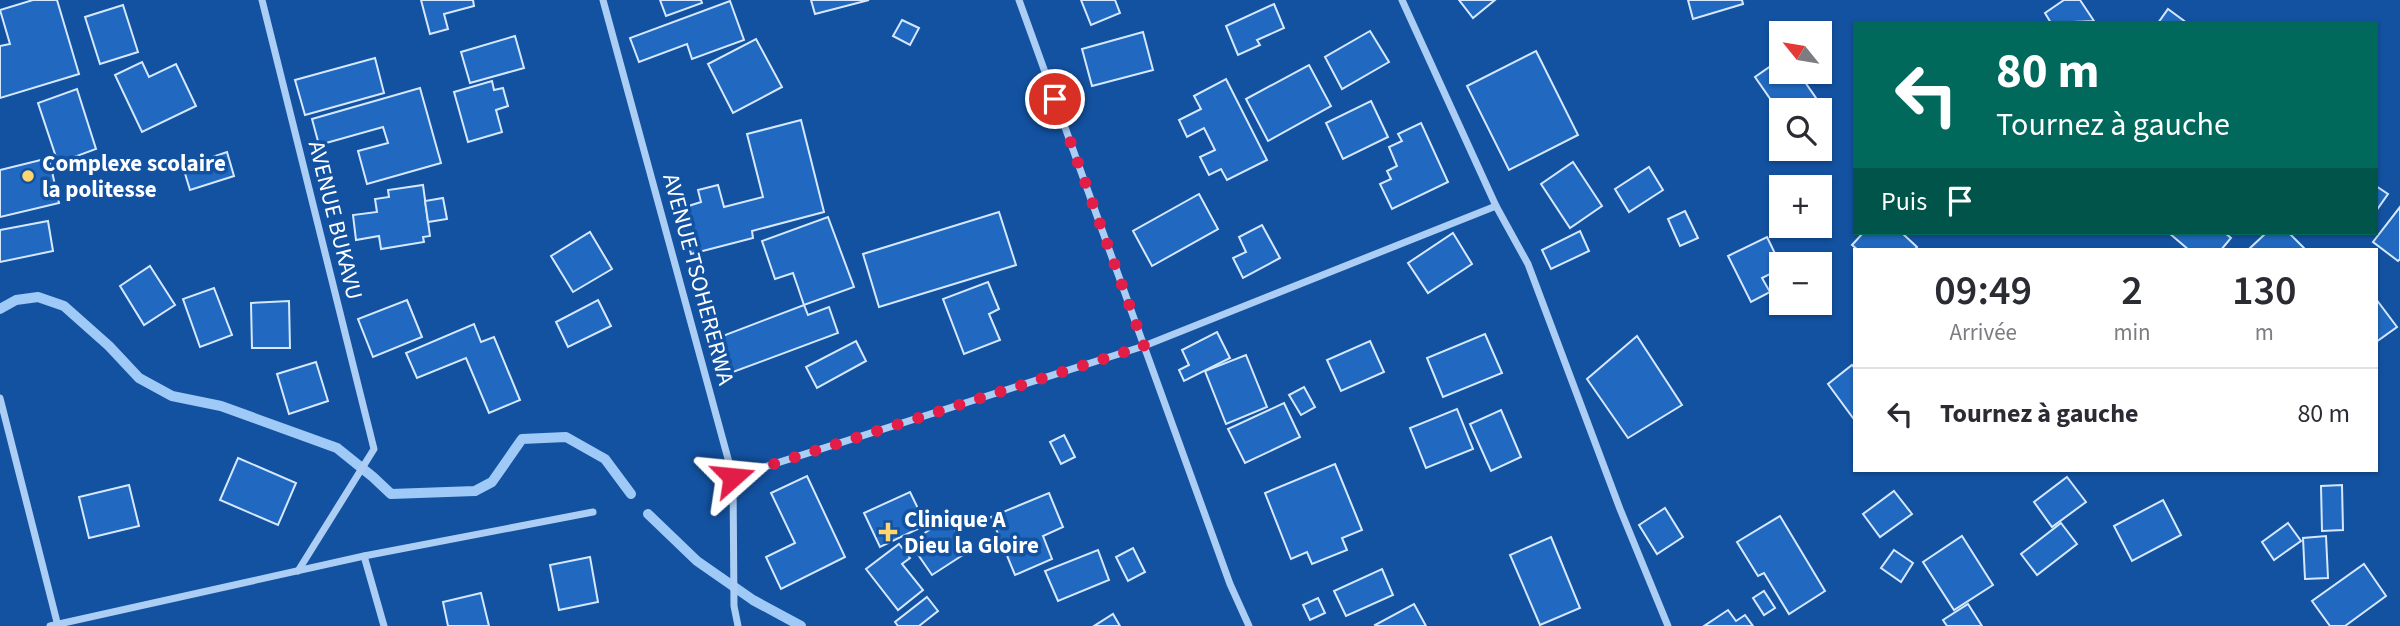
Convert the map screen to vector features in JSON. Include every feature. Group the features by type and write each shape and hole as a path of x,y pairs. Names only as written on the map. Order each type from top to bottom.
{"street":[{"name":"AVENUE BUKAVU","path":"262,0 374,449 298,571"},
{"name":"AVENUE TSOHERERWA","path":"603,0 733,477 734,606 738,626"},
{"path":"1019,0 1230,584 1249,626"},
{"path":"1402,0 1496,206 1528,264 1620,509 1668,626"},
{"path":"733,477 1144,346 1496,206"},
{"path":"0,398 55,626 364,556 593,512"},
{"path":"364,556 384,626"}],"building":[{"path":"33,0 57,0 79,74 0,98 0,46 10,44 0,10"},
{"path":"421,0 473,0 474,6 444,14 448,29 430,34"},
{"path":"660,0 701,0 702,3 666,16"},
{"path":"811,0 869,0 815,14"},
{"path":"1081,0 1115,0 1120,13 1091,25"},
{"path":"1459,0 1495,0 1473,18"},
{"path":"1688,0 1742,0 1743,4 1693,19"},
{"path":"2064,0 2080,0 2094,21 2050,21 2045,13"},
{"path":"730,1 744,40 692,59 687,44 639,62 630,38"},
{"path":"1274,4 1284,28 1257,40 1260,45 1238,55 1226,26"},
{"path":"123,5 138,52 100,64 85,17"},
{"path":"2168,9 2184,21 2159,21"},
{"path":"902,20 919,28 910,45 893,36"},
{"path":"1370,31 1389,62 1342,89 1325,57"},
{"path":"1143,32 1153,70 1092,86 1082,49"},
{"path":"515,36 524,68 470,83 461,52"},
{"path":"756,39 782,87 733,113 708,64"},
{"path":"1536,51 1578,135 1509,170 1467,86"},
{"path":"375,58 384,93 305,115 295,80"},
{"path":"142,62 149,77 176,64 196,106 142,132 115,75"},
{"path":"1309,65 1331,106 1268,141 1246,99"},
{"path":"1769,67 1769,84 1806,84 1816,98 1770,98 1755,77"},
{"path":"1226,79 1267,160 1227,180 1221,169 1209,175 1200,157 1215,150 1204,128 1187,137 1179,120 1201,109 1194,96"},
{"path":"492,81 494,90 503,88 508,106 496,110 502,132 468,142 454,92"},
{"path":"420,88 441,163 367,184 358,151 388,143 383,127 319,145 312,119"},
{"path":"77,89 96,149 58,163 38,103"},
{"path":"1371,101 1388,137 1343,159 1326,123"},
{"path":"801,120 824,212 752,231 753,238 691,254 679,209 701,202 698,190 718,185 724,207 763,197 747,134"},
{"path":"1421,123 1448,182 1392,209 1380,184 1391,179 1387,171 1397,166 1389,147 1402,141 1398,134"},
{"path":"227,152 234,176 190,190 183,167"},
{"path":"49,158 59,203 0,217 0,170"},
{"path":"1573,162 1602,206 1570,228 1541,184"},
{"path":"1649,167 1663,190 1629,212 1615,189"},
{"path":"423,185 430,236 423,237 424,242 381,249 379,236 356,240 353,215 377,212 375,199 389,197 388,190"},
{"path":"2378,187 2388,194 2378,208"},
{"path":"1199,194 1218,229 1152,266 1133,231"},
{"path":"443,198 447,219 428,222 425,201"},
{"path":"2400,207 2400,259 2398,261 2373,242"},
{"path":"1685,211 1698,238 1680,246 1668,219"},
{"path":"999,212 1016,265 879,307 863,254"},
{"path":"828,217 854,287 804,305 793,273 775,279 762,241"},
{"path":"48,221 53,251 0,262 0,230"},
{"path":"1262,225 1280,258 1243,278 1233,258 1246,252 1239,237"},
{"path":"1580,231 1589,251 1551,269 1542,250"},
{"path":"590,232 612,269 573,292 551,256"},
{"path":"1453,233 1472,264 1428,293 1408,263"},
{"path":"1861,235 1904,235 1917,247 1856,248 1852,245"},
{"path":"2171,235 2227,235 2231,238 2223,248 2187,248"},
{"path":"2264,235 2291,235 2304,248 2250,248"},
{"path":"1767,237 1774,252 1769,252 1769,274 1762,278 1769,293 1751,302 1728,256"},
{"path":"150,266 175,305 144,325 120,286"},
{"path":"988,282 999,309 989,314 1000,340 964,354 943,299"},
{"path":"214,288 232,335 200,347 183,299"},
{"path":"407,300 422,337 373,357 358,319"},
{"path":"598,300 611,326 568,347 556,322"},
{"path":"289,301 290,348 252,348 251,303"},
{"path":"2378,302 2397,327 2378,341"},
{"path":"804,305 808,315 829,307 838,333 733,372 720,337"},
{"path":"474,324 481,342 494,337 520,400 489,413 466,358 417,378 406,353"},
{"path":"1217,332 1230,358 1184,381 1179,370 1189,365 1182,350"},
{"path":"1485,334 1502,373 1443,397 1427,358"},
{"path":"1637,336 1682,405 1628,438 1587,379"},
{"path":"856,341 866,361 817,388 806,367"},
{"path":"1370,341 1384,372 1341,391 1327,360"},
{"path":"1246,355 1267,407 1226,424 1205,371"},
{"path":"316,362 328,401 289,414 277,374"},
{"path":"1852,365 1853,418 1828,384"},
{"path":"1304,387 1315,407 1301,415 1289,395"},
{"path":"1284,403 1300,437 1245,463 1228,429"},
{"path":"1457,409 1473,449 1426,468 1410,428"},
{"path":"1501,410 1521,457 1491,471 1470,424"},
{"path":"1064,435 1075,457 1061,464 1050,442"},
{"path":"238,458 296,483 278,525 220,500"},
{"path":"1335,464 1362,530 1342,538 1347,550 1312,564 1307,552 1291,559 1265,493"},
{"path":"807,476 845,557 781,589 766,557 795,543 771,493"},
{"path":"2067,477 2086,502 2052,527 2034,502"},
{"path":"129,485 139,526 89,538 79,497"},
{"path":"2342,485 2343,530 2322,531 2321,486"},
{"path":"1894,491 1912,514 1880,537 1863,514"},
{"path":"910,492 926,525 880,547 864,513"},
{"path":"1049,493 1063,527 1043,536 1052,559 1015,575 991,517"},
{"path":"2163,500 2181,535 2132,561 2114,526"},
{"path":"1665,508 1683,537 1657,554 1639,525"},
{"path":"1780,516 1825,591 1789,614 1764,573 1758,576 1737,542"},
{"path":"947,518 969,551 932,575 910,543"},
{"path":"2061,523 2077,544 2037,575 2021,554"},
{"path":"2288,523 2301,541 2274,560 2262,542"},
{"path":"1962,536 1993,585 1954,610 1923,562"},
{"path":"2326,536 2328,578 2305,579 2303,538"},
{"path":"1551,537 1580,608 1540,625 1510,555"},
{"path":"899,544 910,558 902,564 923,590 898,610 866,569"},
{"path":"1133,548 1145,572 1128,581 1116,557"},
{"path":"1098,550 1109,580 1058,601 1045,571"},
{"path":"1894,550 1913,563 1901,582 1881,568"},
{"path":"590,557 598,602 559,610 550,565"},
{"path":"2364,564 2386,596 2345,626 2330,626 2312,601"},
{"path":"1382,569 1393,595 1346,616 1334,591"},
{"path":"1764,591 1775,608 1764,615 1753,598"},
{"path":"481,593 489,626 448,626 443,602"},
{"path":"927,597 938,611 919,626 898,626 895,622"},
{"path":"1318,598 1325,613 1310,620 1303,605"},
{"path":"1414,604 1426,626 1375,625"},
{"path":"1968,604 1982,626 1947,626 1943,620"},
{"path":"1728,610 1736,621 1745,615 1753,626 1704,626"},
{"path":"1113,614 1120,626 1094,626"}],"waterway":[{"path":"0,309 16,300 38,297 64,306 109,346 139,378 172,396 221,406 337,448 391,494 475,491 492,482 522,439 566,437 605,459 631,494"},
{"path":"648,514 697,561 753,600 801,626"}],"place":[{"name":"Complexe scolaire la politesse","path":"28,176"},
{"name":"Clinique A Dieu la Gloire","path":"888,532"}],"route":[{"path":"733,477 1144,346 1055,99"}]}
